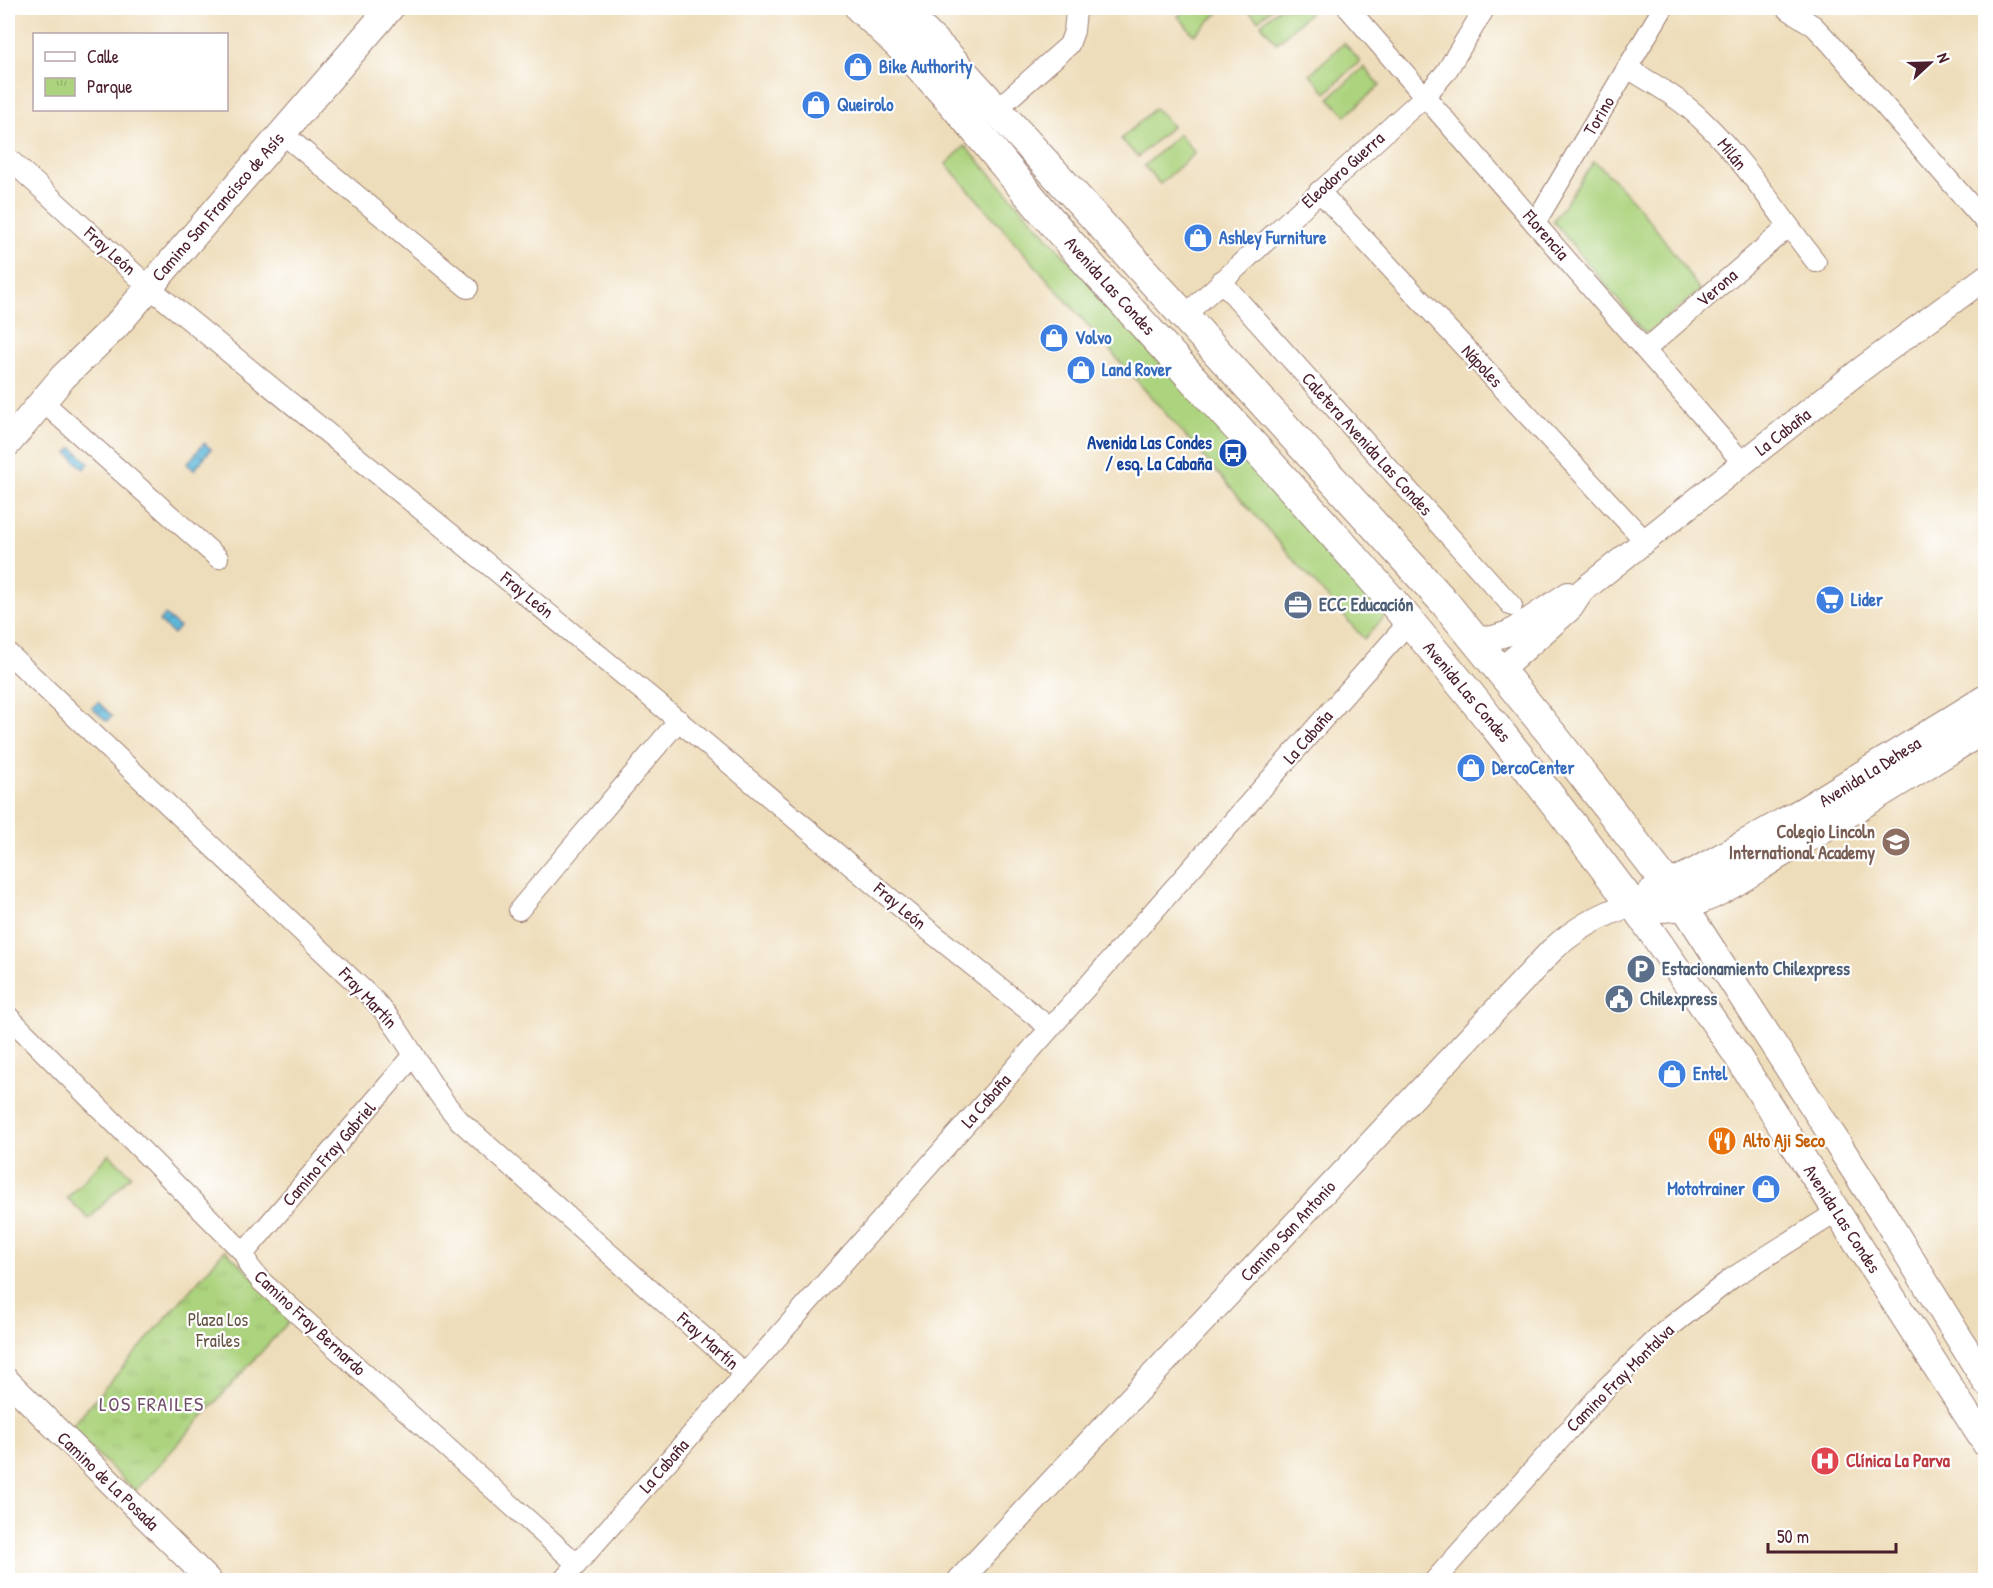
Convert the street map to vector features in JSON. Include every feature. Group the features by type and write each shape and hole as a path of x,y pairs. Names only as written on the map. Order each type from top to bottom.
{"main road":[{"name":"Camino San Francisco de Asís","path":"8,443 63,377 116,326 390,8"},
{"name":"Avenida Las Condes","path":"860,8 890,35 935,82 1041,210 1364,569 1492,722 1632,904 1732,1048 1984,1441"},
{"name":"Avenida Las Condes","path":"899,8 929,35 1413,567 1500,670 1676,896 1713,950 1885,1217 1986,1382"},
{"path":"1098,273 1114,264 1123,263 1147,275"},
{"path":"1432,650 1469,674 1485,676 1500,670"},
{"name":"Avenida La Dehesa","path":"1632,904 1657,907 1986,700"},
{"name":"Avenida La Dehesa","path":"1676,896 1708,895 1811,835 1986,727"},
{"path":"1668,956 1679,949 1695,945 1713,950"}],"street":[{"path":"996,110 1069,45 1074,31 1076,11 1080,8"},
{"name":"Florencia","path":"1348,8 1426,95 1743,463"},
{"name":"Eleodoro Guerra","path":"1184,316 1426,95 1446,72 1485,8"},
{"name":"Torino","path":"1535,223 1663,8"},
{"path":"1786,8 1814,27 1831,44 1986,223"},
{"name":"Milán","path":"1628,68 1666,92 1703,120 1732,153 1816,261"},
{"path":"282,133 468,288"},
{"name":"Fray León","path":"8,158 149,287 679,720 908,913 1050,1028"},
{"name":"Nápoles","path":"1319,191 1645,541"},
{"name":"Verona","path":"1645,350 1788,227"},
{"name":"La Cabaña","path":"1500,670 1571,608 1582,591 1859,371 1986,277"},
{"name":"Caletera Avenida Las Condes","path":"1221,281 1512,606"},
{"path":"43,402 218,558"},
{"name":"La Cabaña","path":"1475,639 1493,638 1509,633 1562,597 1582,591"},
{"name":"La Cabaña","path":"563,1581 1409,622"},
{"name":"Fray Martín","path":"8,653 375,1001 399,1030 439,1097 460,1121 745,1374"},
{"path":"519,910 679,720"},
{"name":"Camino San Antonio","path":"960,1581 1552,950 1580,928 1605,914 1632,904"},
{"name":"Camino Fray Bernardo","path":"8,1016 244,1253 249,1266 261,1281 577,1564"},
{"name":"Camino Fray Gabriel","path":"244,1253 414,1055"},
{"name":"Camino Fray Montalva","path":"1435,1581 1606,1388 1641,1353 1698,1303 1732,1278 1837,1212"},
{"name":"Camino de La Posada","path":"8,1381 209,1581"}],"green space":[{"path":"1188,8 1224,8 1194,35 1178,16"},
{"path":"1246,8 1272,8 1258,20"},
{"path":"1279,8 1308,8 1311,11 1277,43 1261,24"},
{"path":"1344,43 1360,61 1326,93 1310,74"},
{"path":"1364,67 1380,85 1346,116 1329,98"},
{"path":"1155,108 1172,126 1138,157 1121,139"},
{"path":"1179,134 1195,153 1160,184 1144,166"},
{"path":"965,146 1389,612 1364,639 946,164"},
{"path":"1594,161 1638,206 1700,291 1646,334 1553,221"},
{"path":"109,1154 131,1175 89,1219 67,1198"},
{"name":"Plaza Los Frailes","path":"225,1250 294,1316 135,1491 70,1428"}],"water":[{"path":"204,443 211,449 194,470 187,464"},
{"path":"73,448 89,463 84,469 68,453"},
{"path":"165,615 179,627 173,634 159,621"},
{"path":"98,702 112,716 107,721 92,708"}],"place":[{"name":"Bike Authority","path":"858,67"},
{"name":"Queirolo","path":"816,105"},
{"name":"Ashley Furniture","path":"1198,238"},
{"name":"Volvo","path":"1054,338"},
{"name":"Land Rover","path":"1081,370"},
{"name":"Avenida Las Condes / esq. La Cabaña","path":"1233,453"},
{"name":"Lider","path":"1830,600"},
{"name":"ECC Educación","path":"1298,605"},
{"name":"DercoCenter","path":"1471,768"},
{"name":"Colegio Lincoln International Academy","path":"1896,842"},
{"name":"Estacionamiento Chilexpress","path":"1641,969"},
{"name":"Chilexpress","path":"1619,999"},
{"name":"Entel","path":"1672,1074"},
{"name":"Alto Aji Seco","path":"1722,1141"},
{"name":"Mototrainer","path":"1766,1189"},
{"name":"Clínica La Parva","path":"1825,1461"}],"district":[{"name":"LOS FRAILES","path":"152,1404"}]}
